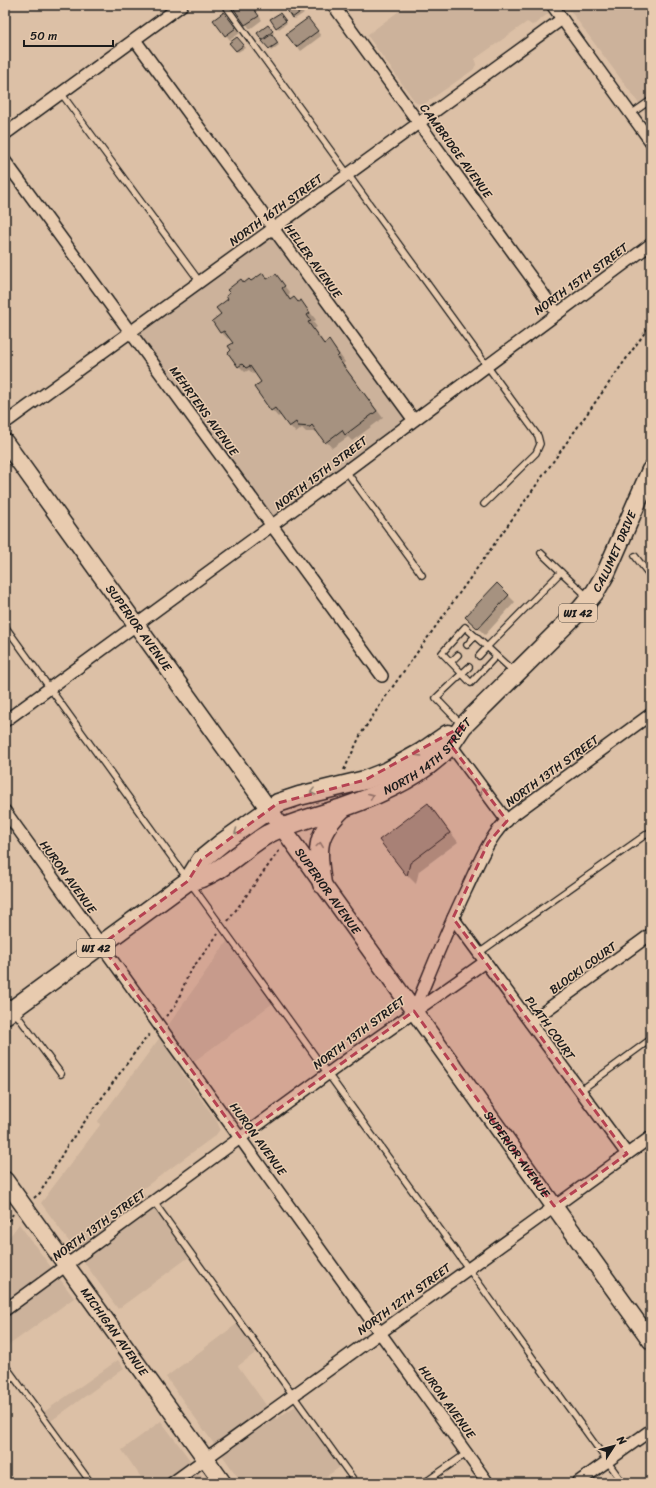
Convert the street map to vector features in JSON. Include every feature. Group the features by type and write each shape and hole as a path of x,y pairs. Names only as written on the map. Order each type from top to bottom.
{"main road":[{"name":"CALUMET DRIVE","path":"463,726 581,609 590,598 606,573 651,470"},
{"name":"NORTH 14TH STREET","path":"8,1008 101,944 188,881 201,860 268,809 278,803 299,796 365,780 388,771 422,752 463,726"},
{"name":"NORTH 14TH STREET","path":"188,881 194,881 218,869 254,843 282,827 343,808 397,785 415,775 450,744 463,726"},
{"path":"322,884 319,863 319,844 327,826 343,808"}],"street":[{"path":"5,134 182,5"},
{"name":"CAMBRIDGE AVENUE","path":"333,5 557,313"},
{"path":"552,5 651,142"},
{"name":"NORTH 16TH STREET","path":"5,423 562,19"},
{"name":"HELLER AVENUE","path":"135,40 413,419"},
{"name":"MEHRTENS AVENUE","path":"5,161 382,676"},
{"name":"NORTH 15TH STREET","path":"5,721 346,471 413,419 651,244"},
{"name":"SUPERIOR AVENUE","path":"5,442 651,1341"},
{"name":"NORTH 13TH STREET","path":"5,1310 414,1011 453,918 488,843 507,821 651,714"},
{"path":"450,744 507,821"},
{"name":"HURON AVENUE","path":"5,811 488,1483"},
{"name":"PLATH COURT","path":"453,918 627,1154"},
{"name":"BLOCKI COURT","path":"530,1022 651,934"},
{"path":"414,1011 482,958"},
{"name":"NORTH 12TH STREET","path":"172,1483 651,1137"},
{"name":"MICHIGAN AVENUE","path":"5,1180 223,1483"},
{"path":"577,1483 651,1430"}],"lane":[{"path":"225,5 538,436 540,444 538,450 530,460 484,504"},
{"path":"61,93 200,282"},
{"path":"631,114 651,100"},
{"path":"346,471 422,575"},
{"path":"541,553 590,598"},
{"path":"635,556 651,577"},
{"path":"479,656 561,572"},
{"path":"5,626 623,1483"},
{"path":"496,656 471,683 442,653 465,627 476,636 515,674"},
{"path":"467,645 476,636"},
{"path":"451,662 458,655"},
{"path":"463,726 436,698 469,667"},
{"path":"482,958 651,831"},
{"path":"8,1008 61,1074"},
{"path":"580,1091 651,1039"},
{"path":"154,1202 356,1483"},
{"path":"5,1365 91,1483"},
{"path":"424,1483 467,1453"}],"path":[{"path":"341,776 361,734 384,699 651,324"}],"highlighted area":[{"path":"463,726 450,744 507,821 488,843 453,918 627,1154 554,1206 414,1011 240,1137 101,945 188,881 201,860 278,803 365,780"}],"shaded area":[{"path":"407,5 559,5 535,24 532,25 527,22 475,59 476,65 473,70 424,104 421,104 416,103 367,35"},
{"path":"566,5 651,5 651,120 623,82"},
{"path":"273,229 413,419 272,525 129,332"},
{"path":"228,940 273,1003 181,1071 217,1121 220,1129 216,1135 141,1190 189,1257 118,1309 41,1203 100,1125 98,1121 158,1040"},
{"path":"19,1224 74,1298 5,1348 5,1243"},
{"path":"238,1323 258,1351 238,1366 276,1419 297,1405 340,1467 317,1483 242,1483 166,1377"},
{"path":"118,1360 124,1368 51,1421 44,1412"},
{"path":"161,1421 207,1483 145,1483 122,1450"}],"building":[{"path":"251,5 259,16 245,25 232,6"},
{"path":"294,5 299,5 303,10 292,18 287,10"},
{"path":"224,12 236,28 225,36 213,20"},
{"path":"280,13 286,21 276,28 270,19"},
{"path":"308,18 318,31 296,47 286,34"},
{"path":"268,25 273,31 262,40 257,33"},
{"path":"272,34 278,43 269,49 262,41"},
{"path":"237,37 244,45 236,51 229,43"},
{"path":"263,273 267,279 276,274 285,286 282,288 290,300 294,297 298,302 301,300 310,313 307,315 311,321 308,322 324,344 329,340 339,355 337,357 377,411 345,435 342,430 325,443 312,425 310,427 298,426 296,422 289,427 275,408 271,411 254,387 261,382 250,366 246,368 242,364 238,367 228,353 231,350 228,346 233,343 224,331 220,333 212,321 221,314 216,308 228,299 226,296 230,293 227,290 241,279 244,283 249,279 251,281"},
{"path":"497,583 509,595 478,629 465,617"},
{"path":"428,803 450,833 410,863 407,876 379,840"}]}
